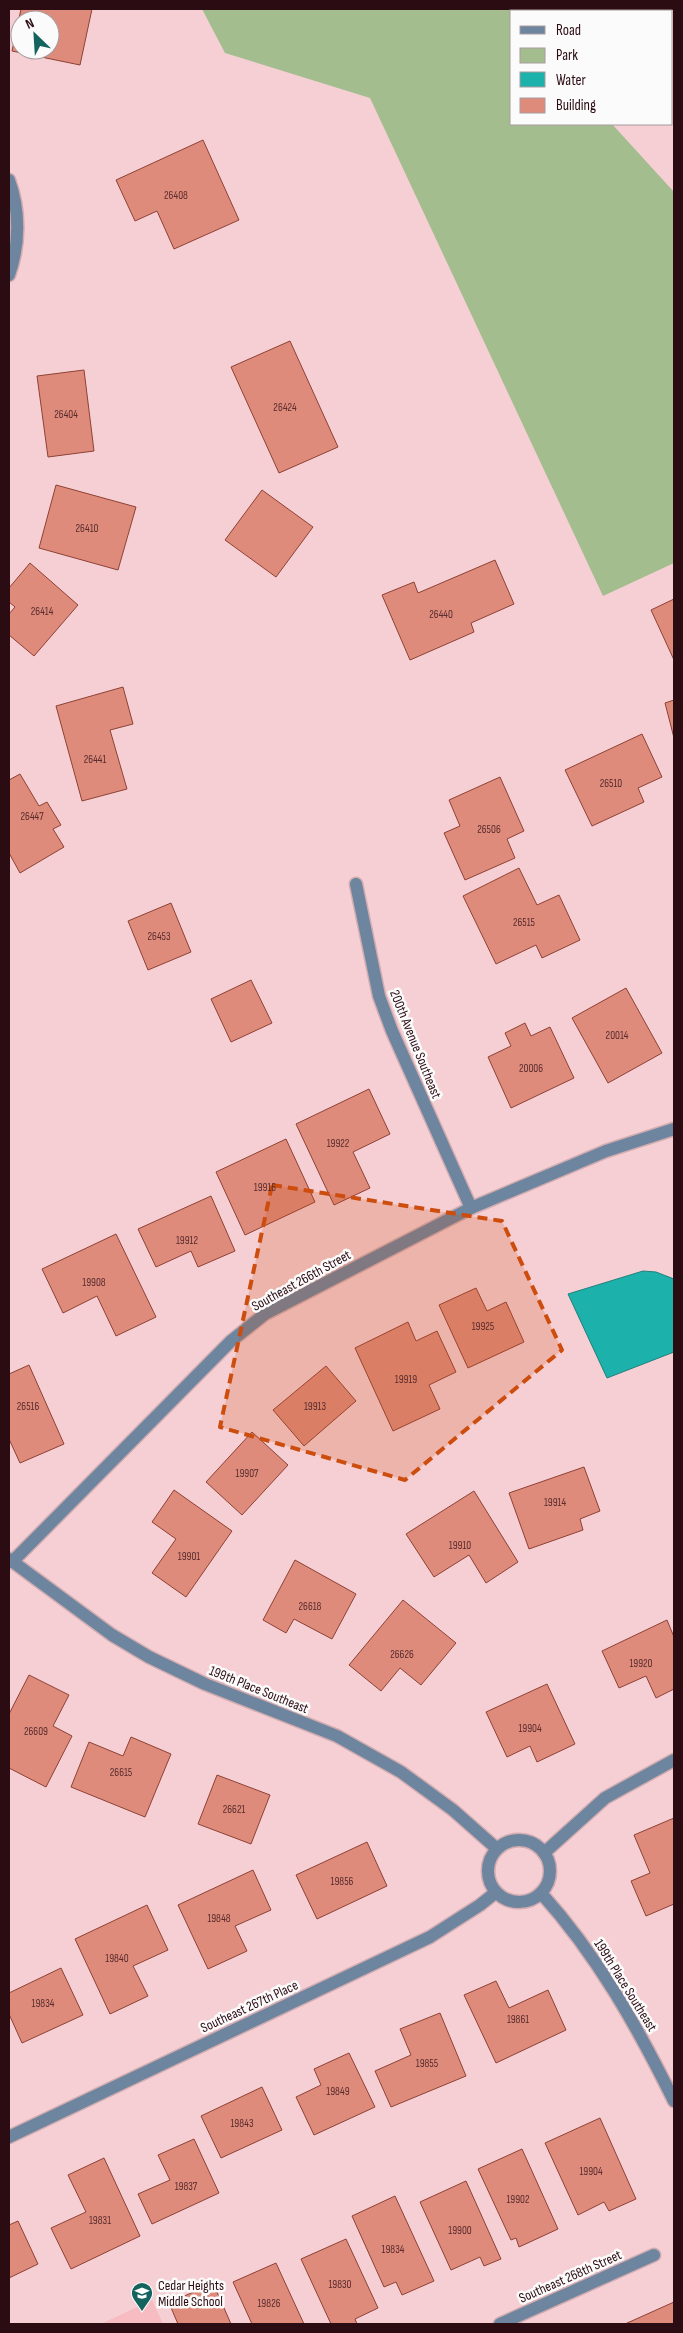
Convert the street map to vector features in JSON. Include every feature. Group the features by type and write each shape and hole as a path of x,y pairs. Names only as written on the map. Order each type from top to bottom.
{"street":[{"path":"9,180 18,219 15,258 9,274"},
{"name":"200th Avenue Southeast","path":"356,884 379,996 392,1032 471,1208"},
{"name":"Southeast 266th Street","path":"10,1560 231,1341 265,1314 471,1208 606,1151 674,1129"},
{"name":"199th Place Southeast","path":"10,1560 112,1635 149,1657 205,1684 337,1736 401,1772 453,1810 496,1848"},
{"path":"544,1852 605,1798 674,1760"},
{"path":"518,1839 531,1841 544,1852 548,1858 550,1871 548,1883 541,1893 531,1900 519,1903 507,1901 496,1893 489,1884 487,1871 489,1859 496,1848 506,1842 518,1839"},
{"name":"Southeast 267th Place","path":"9,2137 430,1937 496,1893"},
{"name":"199th Place Southeast","path":"541,1893 572,1927 613,1989 643,2039 674,2101"},
{"name":"Southeast 268th Street","path":"500,2324 520,2320 654,2255"}],"highlighted area":[{"path":"272,1185 502,1221 562,1350 405,1480 220,1427"}],"shaded area":[{"name":"Cedar Heights Middle School","path":"152,2300 163,2324 101,2324"}],"green space":[{"path":"202,9 534,9 510,10 510,125 613,125 674,192 674,563 603,596 370,98 225,53"}],"water":[{"path":"643,1271 656,1272 674,1279 674,1352 607,1378 568,1294"}],"building":[{"path":"21,9 92,9 80,65 56,60 60,60 60,10"},
{"path":"203,140 239,220 174,249 157,211 135,221 116,180"},
{"path":"290,341 338,447 279,473 231,367"},
{"path":"84,370 94,451 48,457 37,376"},
{"path":"56,485 136,507 118,570 39,548"},
{"path":"262,490 313,527 276,577 225,540"},
{"path":"495,560 514,604 471,623 474,632 410,660 382,595 414,582 418,593"},
{"path":"30,563 78,605 34,656 9,635 9,614 15,607 9,602 9,588"},
{"path":"674,599 674,660 651,610"},
{"path":"123,687 133,724 110,730 127,789 82,801 56,706"},
{"path":"674,700 674,738 665,703"},
{"path":"642,734 662,777 638,788 644,802 592,826 565,770"},
{"path":"20,774 39,806 47,802 61,825 53,829 64,847 20,873 9,853 9,780"},
{"path":"500,777 524,831 507,839 515,858 465,880 444,833 460,826 449,800"},
{"path":"519,868 537,905 559,895 580,940 542,958 536,945 496,964 463,896"},
{"path":"171,903 191,952 148,970 128,921"},
{"path":"251,980 272,1023 231,1042 211,999"},
{"path":"626,988 662,1053 608,1083 572,1018"},
{"path":"525,1023 531,1036 550,1027 574,1078 511,1108 488,1057 511,1046 505,1033"},
{"path":"369,1089 390,1134 353,1152 370,1188 334,1205 296,1124"},
{"path":"286,1139 315,1202 245,1235 216,1172"},
{"path":"211,1196 235,1251 198,1267 191,1251 156,1267 138,1229"},
{"path":"116,1234 156,1317 116,1336 97,1296 63,1313 42,1269"},
{"path":"476,1288 487,1311 506,1302 524,1342 468,1368 439,1305"},
{"path":"408,1322 416,1341 437,1331 456,1372 429,1385 440,1409 393,1431 355,1348"},
{"path":"29,1365 64,1444 20,1463 9,1439 9,1374"},
{"path":"326,1366 356,1401 304,1446 273,1410"},
{"path":"252,1432 288,1465 242,1515 206,1482"},
{"path":"584,1467 600,1511 580,1519 583,1530 529,1549 509,1493"},
{"path":"174,1490 232,1531 186,1597 152,1573 176,1539 152,1522"},
{"path":"474,1491 518,1562 486,1583 469,1555 434,1577 406,1534"},
{"path":"295,1560 356,1594 332,1639 294,1619 286,1633 263,1620"},
{"path":"403,1600 456,1643 421,1685 400,1668 381,1691 349,1665"},
{"path":"667,1620 674,1637 674,1689 656,1698 646,1676 619,1688 602,1651"},
{"path":"29,1675 69,1695 53,1726 72,1736 46,1787 9,1768 9,1714"},
{"path":"547,1684 575,1744 537,1762 530,1746 507,1757 486,1712"},
{"path":"131,1737 171,1754 145,1817 71,1787 89,1742 123,1756"},
{"path":"217,1775 270,1795 251,1844 198,1824"},
{"path":"674,1818 674,1904 646,1916 631,1881 650,1873 634,1835"},
{"path":"367,1842 387,1886 317,1919 296,1875"},
{"path":"253,1870 271,1910 235,1926 247,1951 208,1969 178,1905"},
{"path":"147,1905 168,1950 133,1966 148,1996 110,2014 75,1939"},
{"path":"61,1968 83,2015 22,2043 9,2014 9,1993"},
{"path":"496,1981 509,2008 548,1990 566,2030 496,2063 464,1995"},
{"path":"440,2013 466,2076 391,2107 375,2071 411,2055 400,2029"},
{"path":"349,2053 375,2107 314,2135 296,2097 321,2085 314,2069"},
{"path":"262,2087 282,2130 221,2158 201,2116"},
{"path":"600,2118 636,2199 609,2211 604,2202 578,2215 545,2143"},
{"path":"194,2139 219,2193 152,2224 138,2194 170,2180 158,2155"},
{"path":"522,2149 558,2229 519,2247 516,2238 511,2240 478,2169"},
{"path":"104,2158 140,2236 71,2269 51,2228 86,2212 68,2175"},
{"path":"466,2181 501,2259 484,2266 480,2257 451,2270 420,2202"},
{"path":"395,2196 434,2281 402,2295 396,2282 384,2287 352,2216"},
{"path":"18,2221 38,2264 9,2278 9,2225"},
{"path":"346,2239 378,2308 355,2319 357,2324 331,2324 301,2259"},
{"path":"276,2263 304,2324 252,2324 233,2282"},
{"path":"213,2283 231,2324 178,2324 169,2303"},
{"path":"674,2302 674,2324 625,2324"}],"place":[{"name":"Cedar Heights Middle School","path":"142,2312"}]}
